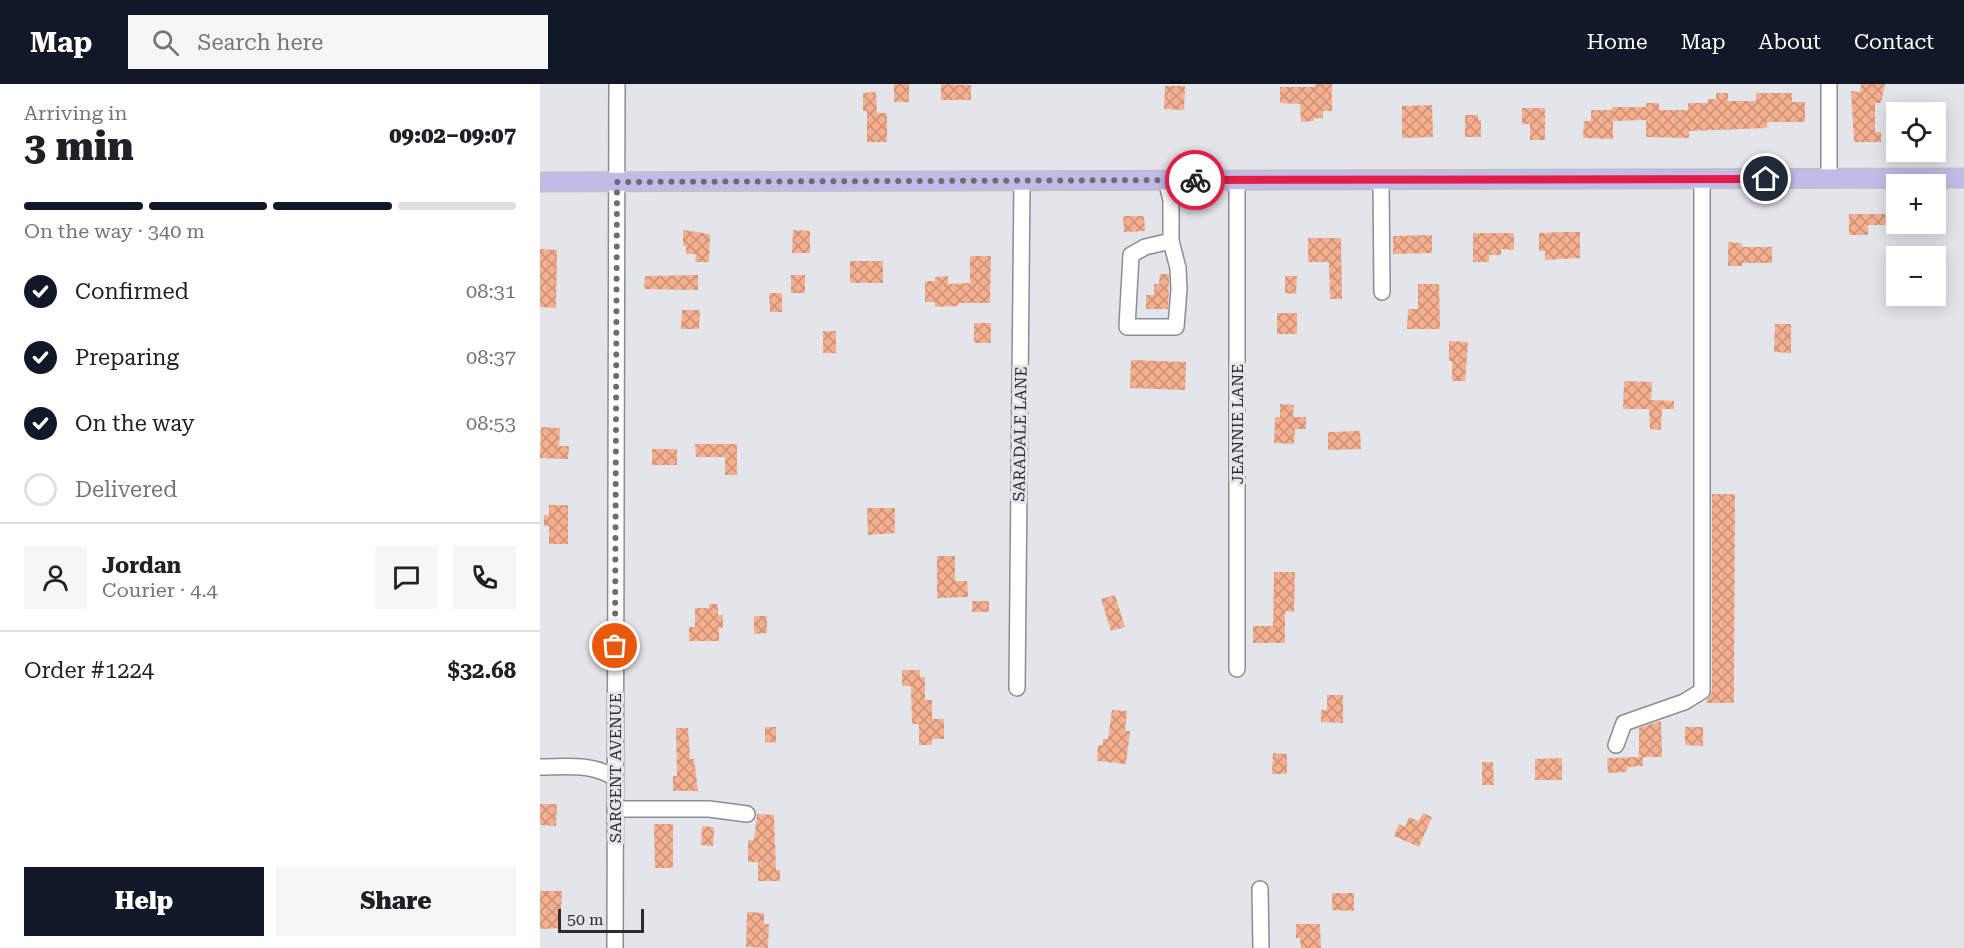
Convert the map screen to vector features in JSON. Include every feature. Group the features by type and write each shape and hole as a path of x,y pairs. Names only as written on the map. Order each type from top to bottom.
{"main road":[{"path":"540,182 1964,178"}],"street":[{"name":"SARGENT AVENUE","path":"615,948 617,84"},
{"path":"1830,84 1830,179"},
{"path":"1616,745 1624,723 1683,702 1702,691 1701,179"},
{"path":"1166,180 1171,200 1171,241 1179,289 1176,327 1127,327 1131,255 1145,247 1171,241"},
{"name":"JEANNIE LANE","path":"1237,180 1238,669"},
{"path":"1382,180 1382,292"},
{"name":"SARADALE LANE","path":"1017,688 1023,181"},
{"path":"540,767 588,766 602,769 615,778"},
{"path":"615,809 709,809 747,814"},
{"path":"1260,889 1261,948"}],"building":[{"path":"894,84 909,84 909,102 894,102"},
{"path":"941,84 971,85 971,100 941,100"},
{"path":"1315,84 1332,84 1332,111 1323,111 1323,118 1301,122 1300,104 1280,103 1280,87 1315,87"},
{"path":"1861,84 1885,84 1881,103 1875,103 1875,132 1881,132 1881,142 1854,142 1851,91 1860,92"},
{"path":"1165,86 1185,86 1184,110 1164,109"},
{"path":"876,92 877,113 887,113 887,142 867,142 867,111 863,111 863,93"},
{"path":"1716,93 1728,93 1728,101 1756,101 1756,93 1792,93 1792,102 1805,102 1805,122 1767,122 1767,128 1689,131 1689,138 1646,137 1646,120 1613,121 1613,139 1583,138 1584,121 1591,121 1591,110 1612,110 1612,107 1646,107 1646,103 1659,103 1659,110 1688,110 1688,103 1708,103 1708,99 1716,99"},
{"path":"1432,105 1433,137 1402,138 1402,106"},
{"path":"1522,108 1545,108 1545,140 1530,140 1530,124 1522,124"},
{"path":"1465,115 1478,115 1478,120 1481,120 1481,137 1465,137"},
{"path":"1849,214 1885,214 1886,225 1868,225 1868,235 1849,235"},
{"path":"1123,216 1144,216 1145,231 1124,232"},
{"path":"683,230 710,234 709,262 695,262 696,254 686,254 686,246 683,246"},
{"path":"793,230 810,231 810,253 792,253"},
{"path":"1580,232 1580,258 1545,260 1545,251 1539,251 1539,233"},
{"path":"1473,233 1514,233 1514,250 1501,249 1501,255 1489,255 1489,262 1473,262"},
{"path":"1432,235 1432,253 1393,254 1393,236"},
{"path":"1308,238 1341,238 1342,299 1330,299 1329,262 1308,262"},
{"path":"1728,242 1742,243 1742,247 1772,247 1772,263 1742,263 1742,266 1728,266"},
{"path":"540,249 557,250 556,308 540,307"},
{"path":"970,256 991,256 990,303 958,303 958,306 935,307 935,302 925,302 925,281 935,281 935,277 948,276 948,284 970,283"},
{"path":"850,261 883,261 883,283 850,283"},
{"path":"1160,274 1169,274 1168,309 1146,309 1146,295 1154,295 1154,284 1159,284"},
{"path":"698,275 698,290 644,289 645,276"},
{"path":"791,275 805,275 805,293 791,293"},
{"path":"1285,276 1297,276 1296,294 1285,293"},
{"path":"1418,284 1439,284 1440,329 1407,329 1408,309 1418,309"},
{"path":"769,293 782,293 782,312 770,312"},
{"path":"682,310 700,310 699,329 681,329"},
{"path":"1277,313 1297,313 1297,334 1277,334"},
{"path":"974,323 991,323 991,343 974,343"},
{"path":"1775,324 1791,324 1791,353 1774,352"},
{"path":"823,331 836,331 836,353 823,353"},
{"path":"1449,341 1468,342 1465,381 1452,381"},
{"path":"1131,360 1186,362 1185,390 1130,388"},
{"path":"1624,381 1652,382 1651,400 1674,401 1674,409 1662,409 1661,430 1650,429 1649,409 1623,409"},
{"path":"1280,404 1294,405 1293,417 1306,417 1306,429 1295,429 1294,444 1274,443 1275,417 1280,417"},
{"path":"541,427 560,428 559,446 569,446 568,459 540,458"},
{"path":"1360,431 1361,449 1328,450 1328,432"},
{"path":"695,444 737,444 737,475 725,475 725,457 696,457"},
{"path":"652,449 677,449 677,465 652,465"},
{"path":"1712,494 1735,494 1734,703 1706,703 1712,691"},
{"path":"549,505 568,505 568,544 549,544 549,526 544,526 544,515 549,515"},
{"path":"867,508 895,508 895,533 868,535"},
{"path":"937,556 955,556 955,581 967,581 968,597 937,598"},
{"path":"1274,572 1295,572 1294,612 1285,611 1285,643 1253,643 1253,626 1273,626"},
{"path":"1115,595 1125,627 1111,631 1101,599"},
{"path":"972,601 989,601 989,612 972,612"},
{"path":"709,604 718,604 718,615 723,615 723,628 719,628 719,641 689,641 689,627 695,627 695,608 709,608"},
{"path":"754,616 767,616 767,633 754,634"},
{"path":"902,670 920,670 920,677 925,677 925,700 932,700 932,719 944,719 944,739 932,739 932,745 919,745 919,724 912,724 911,686 902,686"},
{"path":"1327,695 1343,695 1343,723 1321,722 1321,710 1327,710"},
{"path":"1112,710 1127,711 1125,731 1130,731 1126,764 1097,761 1098,745 1103,745 1103,739 1108,739"},
{"path":"1661,721 1662,757 1639,757 1639,728"},
{"path":"765,727 776,727 776,743 765,742"},
{"path":"1685,727 1703,727 1703,746 1685,745"},
{"path":"676,728 688,728 690,759 694,759 698,791 673,791 673,776 677,776"},
{"path":"1273,753 1287,754 1287,774 1272,774"},
{"path":"1643,757 1643,766 1627,767 1627,772 1608,773 1607,758"},
{"path":"1562,758 1562,780 1535,780 1535,759"},
{"path":"1482,762 1493,762 1494,785 1482,785"},
{"path":"540,804 557,804 556,826 540,825"},
{"path":"1423,813 1432,817 1419,847 1394,836 1399,824 1405,827 1409,817 1419,821"},
{"path":"757,814 774,815 776,870 780,870 780,881 758,881 758,862 748,862 748,840 754,840"},
{"path":"654,824 673,824 673,868 655,868"},
{"path":"702,826 714,827 713,846 701,845"},
{"path":"540,891 562,891 560,928 540,929"},
{"path":"1332,893 1354,893 1354,911 1332,910"},
{"path":"747,912 764,913 764,924 769,924 768,948 746,947"},
{"path":"1296,924 1320,924 1321,948 1301,948 1300,938 1296,938"}],"way so far":[{"path":"615,646 617,182 1195,180"}],"route":[{"path":"1195,180 1766,179"}]}
